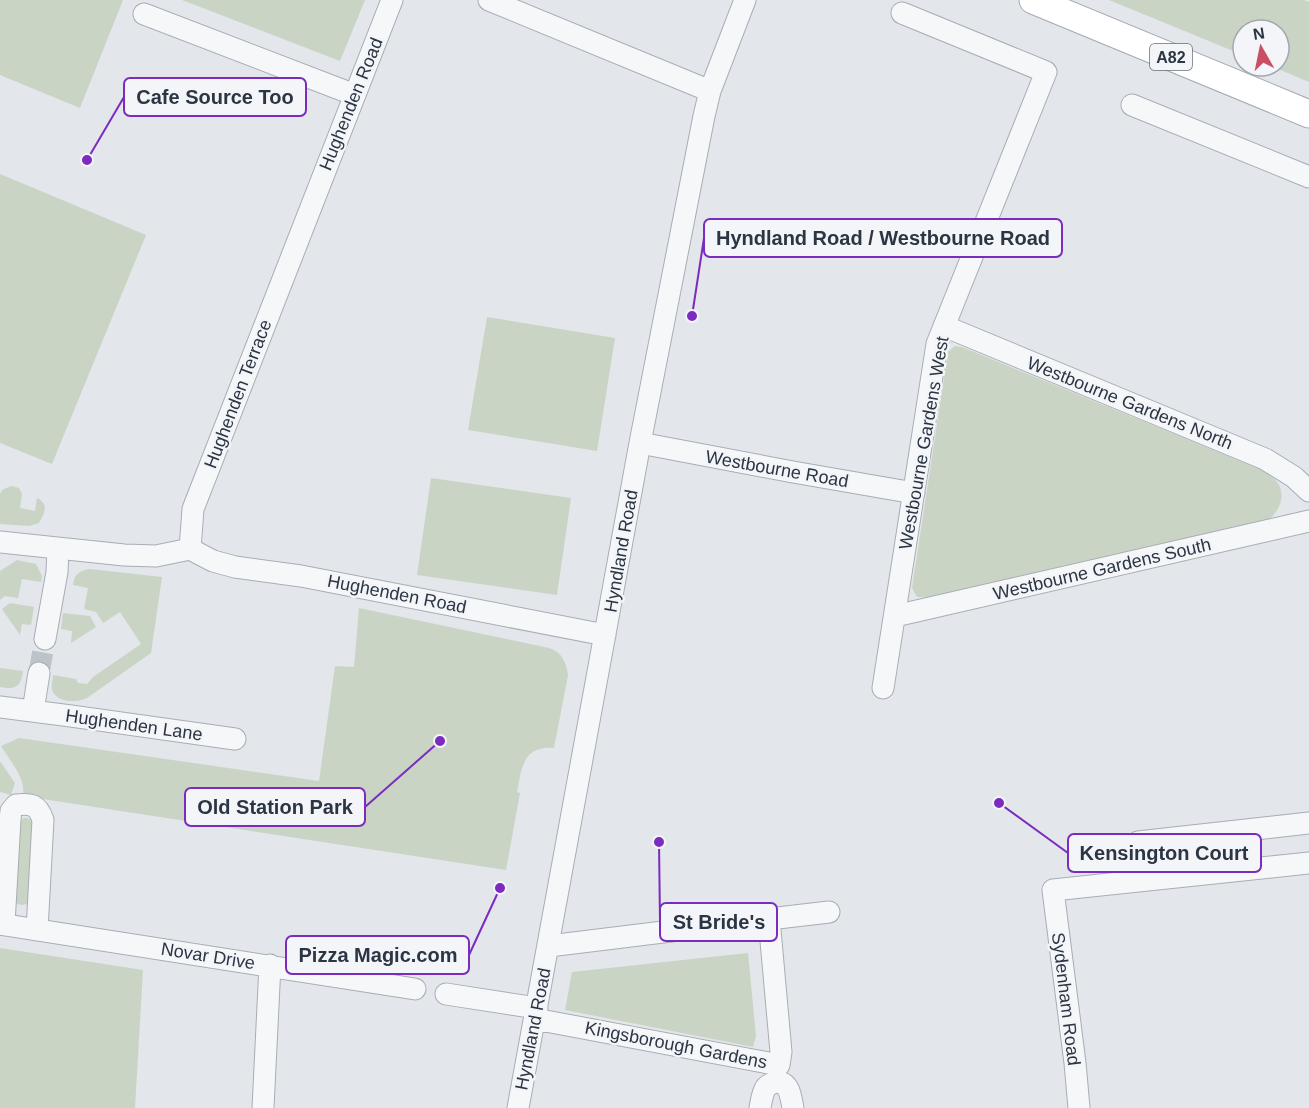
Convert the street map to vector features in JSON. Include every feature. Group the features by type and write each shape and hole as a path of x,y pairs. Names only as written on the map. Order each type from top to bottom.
{"main road":[{"name":"A82","path":"1033,0 1309,114"}],"street":[{"name":"Hughenden Road","path":"297,241 392,0"},
{"path":"489,0 710,91"},
{"name":"Hyndland Road","path":"518,1108 640,443 704,116 710,91 746,0"},
{"name":"Westbourne Gardens West","path":"883,688 937,344 1046,72 902,13"},
{"path":"144,14 355,95"},
{"path":"1132,105 1309,177"},
{"name":"Hughenden Terrace","path":"190,549 193,508 297,241"},
{"name":"Westbourne Gardens North","path":"944,326 1265,459 1294,477 1309,490"},
{"name":"Westbourne Road","path":"640,443 914,493"},
{"name":"Westbourne Gardens South","path":"895,616 1309,521"},
{"path":"0,542 124,555 156,556 190,549"},
{"path":"45,639 57,572 58,549"},
{"name":"Hughenden Road","path":"190,549 213,561 235,567 301,576 605,635"},
{"path":"33,711 39,673"},
{"name":"Hughenden Lane","path":"0,707 235,739"},
{"path":"2,924 9,820 16,804 26,804 34,806 40,812 43,820 37,930"},
{"path":"1309,823 1138,842 1130,854 1132,881 1309,862"},
{"name":"Sydenham Road","path":"1079,1108 1053,890 1132,881"},
{"path":"549,946 829,912"},
{"name":"Kingsborough Gardens","path":"536,1013 778,1065 781,1053 769,919"},
{"name":"Novar Drive","path":"2,924 415,989"},
{"path":"263,1108 270,965"},
{"path":"446,994 536,1013"},
{"name":"Kingsborough Gardens","path":"760,1108 766,1087 778,1082 785,1084 789,1090 793,1108"}],"green space":[{"path":"0,0 123,0 80,108 0,75"},
{"path":"182,0 365,0 340,61"},
{"path":"1109,0 1304,0 1309,2 1309,82 1291,74 1291,18 1231,18 1231,50"},
{"path":"0,174 146,235 52,464 0,443"},
{"path":"487,317 615,338 597,451 468,430"},
{"path":"955,346 1262,470 1280,487 1281,498 1278,508 1267,521 928,597 917,597 912,588 948,352"},
{"path":"431,478 571,498 557,595 417,575"},
{"path":"11,486 19,488 22,494 20,508 35,511 37,498 41,500 44,512 39,523 29,526 0,524 0,494 2,490"},
{"path":"17,560 36,564 42,576 41,582 22,579 18,598 5,596 0,600 0,571"},
{"path":"90,569 162,577 151,653 87,698 67,701 54,694 53,675 76,679 78,683 87,684 93,677 141,644 120,612 103,623 96,612 84,609 88,588 73,585 78,574"},
{"path":"10,603 34,607 31,625 22,624 20,635 2,609"},
{"path":"359,608 549,648 563,658 568,675 554,748 535,751 525,760 522,767 517,792 520,793 506,870 23,796 20,776 1,746 19,738 319,781 335,666 354,667"},
{"path":"63,613 90,616 96,627 71,643 72,631 61,629"},
{"path":"0,668 23,671 19,684 10,688 0,687"},
{"path":"0,761 15,783 11,795 0,792"},
{"path":"24,818 31,820 33,826 29,900 27,904 22,905 17,904 15,900 20,821"},
{"path":"0,948 143,970 135,1108 0,1108"},
{"path":"748,953 756,1036 753,1047 565,1010 572,972"}],"tunnel":[{"path":"39,673 45,639"}],"place":[{"name":"Cafe Source Too","path":"87,160"},
{"name":"Hyndland Road / Westbourne Road","path":"692,316"},
{"name":"Old Station Park","path":"440,741"},
{"name":"Kensington Court","path":"999,803"},
{"name":"St Bride's","path":"659,842"},
{"name":"Pizza Magic.com","path":"500,888"}]}
